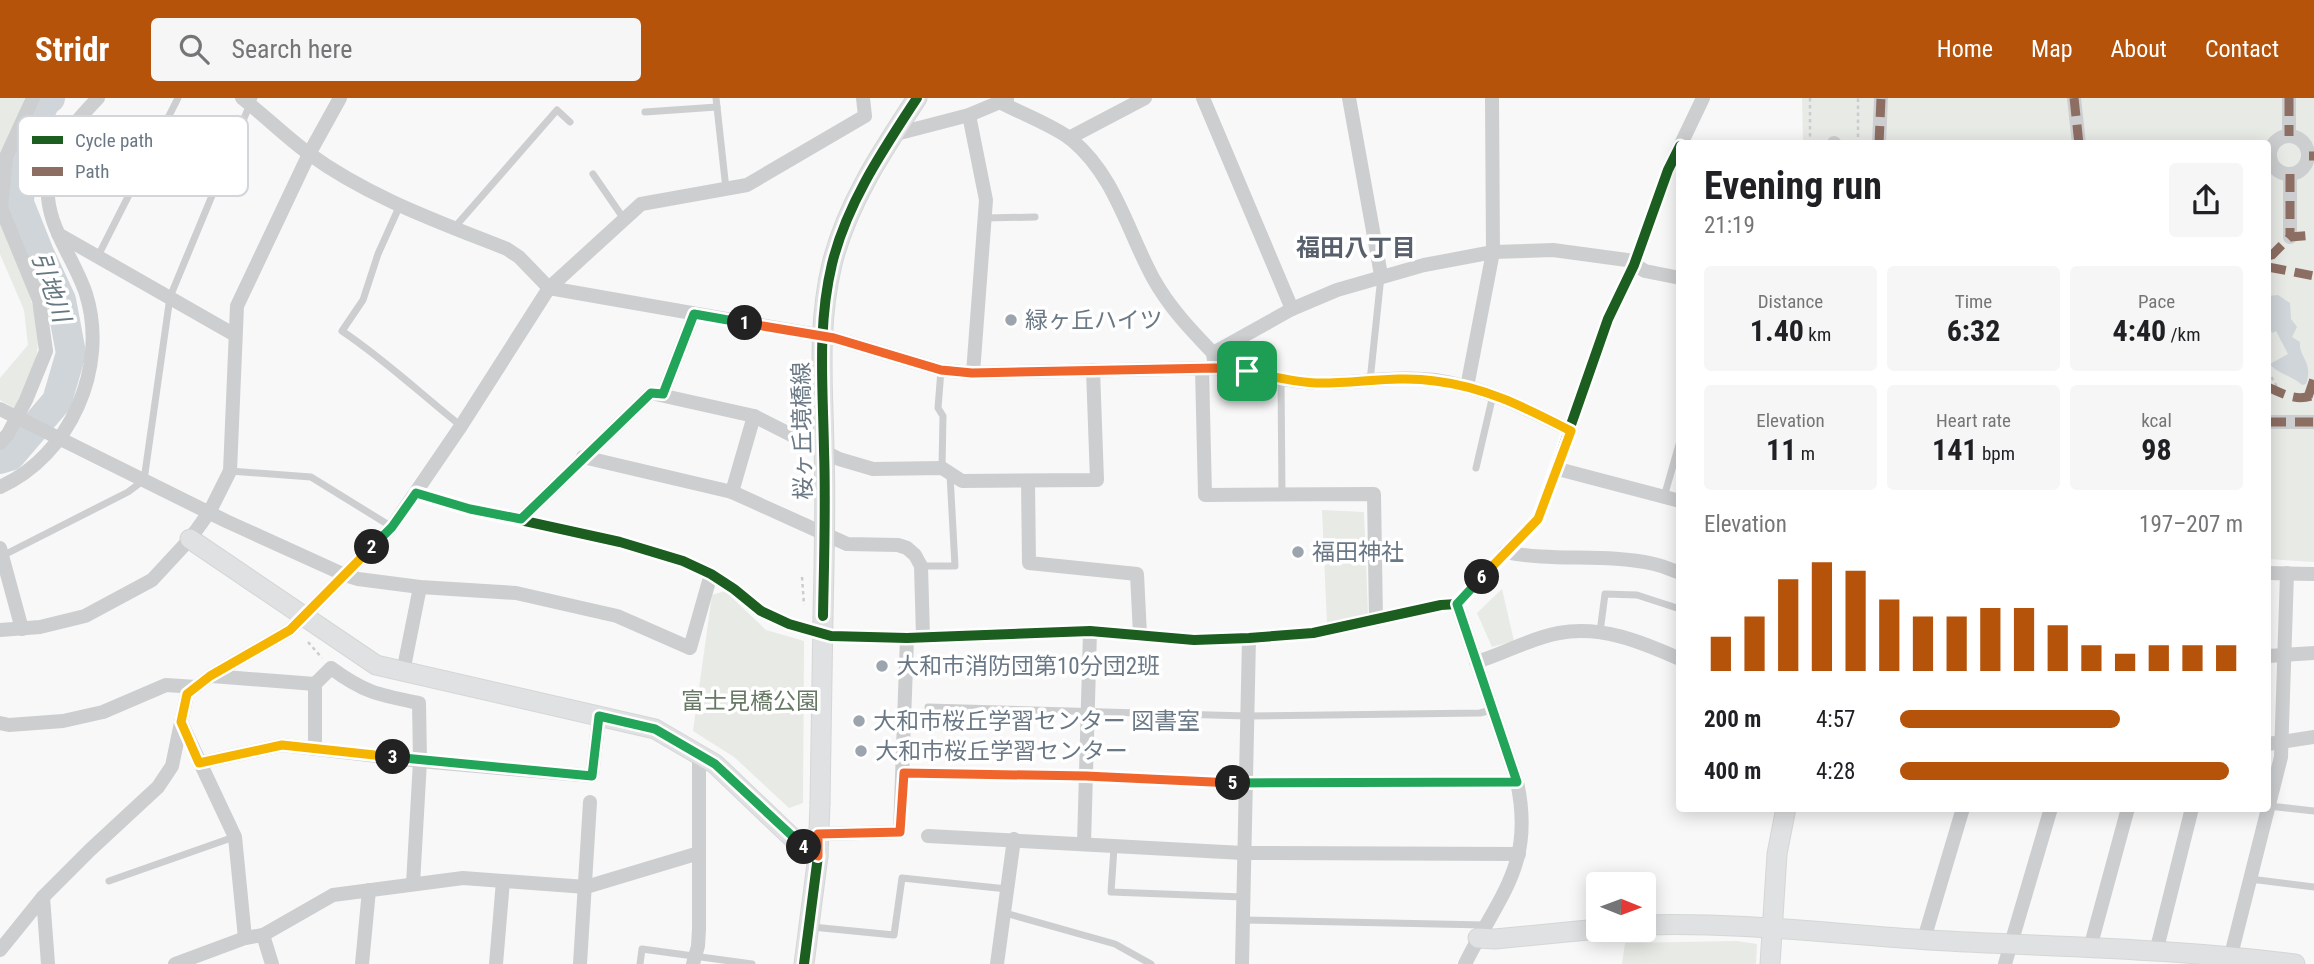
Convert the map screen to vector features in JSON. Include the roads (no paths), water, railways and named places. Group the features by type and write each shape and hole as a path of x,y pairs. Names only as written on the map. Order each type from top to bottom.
{"street":[{"path":"25,116 33,98"},
{"path":"81,116 98,98"},
{"path":"0,630 40,627 85,616 152,579 190,539 210,511 230,471 237,306 309,154 340,98"},
{"path":"0,950 43,897 159,788 172,766 187,694 210,676 290,630 392,527 461,426 549,288 641,204 747,185 865,116 863,98"},
{"name":"桜ヶ丘境橋線","path":"804,964 818,856 820,804 824,534 821,336 832,263 847,219 866,180 916,98"},
{"path":"1069,138 1145,98"},
{"path":"1203,98 1292,309"},
{"path":"1349,98 1381,275"},
{"path":"1467,387 1493,252 1492,98"},
{"path":"1683,140 1703,98"},
{"path":"1879,140 1881,98"},
{"path":"2074,98 2079,140"},
{"path":"2289,98 2289,136"},
{"path":"249,100 309,154 361,186 400,205 507,249 519,257 549,288 821,336 941,370 972,373 1208,368 1247,371 1315,383 1434,380 1513,401 1571,431"},
{"path":"892,135 968,115 1004,100 1069,138 1097,164 1115,195 1152,276 1171,308 1213,353"},
{"path":"968,115 986,200 972,373"},
{"path":"0,443 20,419 46,351 39,300 1,208 6,157 18,131"},
{"path":"2271,150 2273,144 2289,136 2301,139 2311,156 2305,166 2290,174 2279,171 2271,160"},
{"path":"416,493 470,509 620,542 683,561 711,574 761,611 789,624 831,636 908,638 1090,631 1194,640 1249,638 1313,633 1457,604 1538,519 1558,469 1608,319 1634,265 1676,155"},
{"path":"2290,174 2290,237"},
{"path":"0,487 32,469 73,419 88,377 92,352 92,320 86,293 58,234 49,207 48,196"},
{"path":"58,234 235,335"},
{"path":"1376,620 1374,494 1205,495 1208,368 1213,353 1292,309 1337,290 1381,275 1493,252 1553,250 1628,260 1645,271 1676,277"},
{"path":"663,394 694,314"},
{"path":"521,519 651,393 754,416 846,462 873,469 946,472 962,481 1097,480 1093,370"},
{"path":"0,410 226,521 358,579 420,587 516,593 618,616 690,648 711,574"},
{"path":"732,492 754,416"},
{"path":"2271,422 2314,422"},
{"path":"583,457 732,492 824,534 857,545 898,545 907,548 921,566 923,636"},
{"path":"1558,469 1676,500"},
{"path":"1028,482 1029,563 1137,574 1140,635"},
{"path":"190,539 376,665 655,729 715,764 801,846 818,856"},
{"path":"1,552 22,629"},
{"path":"1505,552 1527,557 1569,557 1645,563 1676,572"},
{"path":"2271,573 2314,574"},
{"path":"2271,799 2281,757 2275,743 2286,654 2287,573"},
{"path":"403,672 420,587"},
{"path":"1457,604 1517,782 1523,829 1514,873 1506,893 1465,964"},
{"path":"1084,844 1090,631"},
{"path":"1476,662 1559,632 1600,632 1633,639 1676,657"},
{"path":"818,834 900,832 908,638"},
{"path":"1242,964 1249,638"},
{"path":"2271,656 2314,653"},
{"path":"316,749 315,684 331,668 371,693 419,703 420,761 413,884"},
{"path":"210,676 315,684"},
{"path":"0,723 9,725 63,721 103,712 166,685 196,687"},
{"path":"199,763 282,745 420,761 592,776 599,716"},
{"path":"181,722 235,837 245,938"},
{"path":"2275,743 2314,737"},
{"path":"693,960 698,946 699,929 699,754"},
{"path":"580,964 590,802"},
{"path":"1770,964 1777,853 1785,812"},
{"path":"1924,940 1962,812"},
{"path":"2005,964 2050,812"},
{"path":"2090,948 2127,812"},
{"path":"2156,952 2191,812"},
{"path":"2231,956 2268,812"},
{"path":"928,836 1243,853 1519,854"},
{"path":"997,964 1014,839"},
{"path":"175,964 245,938 263,935 333,895 463,878 586,887 699,853"},
{"path":"496,964 503,880"},
{"path":"362,964 369,890"},
{"path":"43,897 48,964"},
{"path":"1656,925 1700,924 1924,940 2231,956 2295,964"},
{"path":"1482,932 1495,939 1586,930"},
{"path":"263,935 272,964"}],"lane":[{"path":"169,116 178,98"},
{"path":"716,98 726,189"},
{"path":"645,112 717,107"},
{"path":"454,228 557,110 570,122"},
{"path":"593,174 624,219"},
{"path":"98,256 128,196"},
{"path":"1,552 128,492 144,480 170,297 211,196"},
{"path":"400,205 378,254 363,300 342,331 377,354 394,372 461,426"},
{"path":"986,218 1035,217"},
{"path":"1370,381 1381,275"},
{"path":"921,566 955,566 943,416 938,408 941,370"},
{"path":"1281,378 1282,496"},
{"path":"1476,468 1493,394"},
{"path":"1664,497 1676,455"},
{"path":"230,471 312,477 392,527"},
{"path":"1600,632 1605,594 1637,595 1676,608"},
{"path":"928,707 1247,716 1480,713 1493,710"},
{"path":"904,773 1086,776 1245,783 1517,782"},
{"path":"2271,807 2314,811"},
{"path":"109,881 235,837"},
{"path":"1114,848 1111,892 1243,897"},
{"path":"810,927 894,935 902,878 1008,889"},
{"path":"2250,879 2314,887"},
{"path":"1004,912 1115,944 1151,964"},
{"path":"1242,919 1482,932"},
{"path":"640,964 642,949 693,960 751,964"}],"waterway":[{"name":"引地川","path":"38,116 50,98"},
{"name":"引地川","path":"0,459 10,456 57,401 71,353 61,300 39,253 19,203 19,196"}],"place":[{"name":"緑ヶ丘ハイツ","path":"1011,320"},
{"name":"福田神社","path":"1298,552"},
{"name":"大和市消防団第10分団2班","path":"882,666"},
{"name":"大和市桜丘学習センター 図書室","path":"859,721"},
{"name":"大和市桜丘学習センター","path":"861,751"}],"district":[{"name":"福田八丁目","path":"1356,248"}],"park label":[{"name":"富士見橋公園","path":"750,701"}]}
